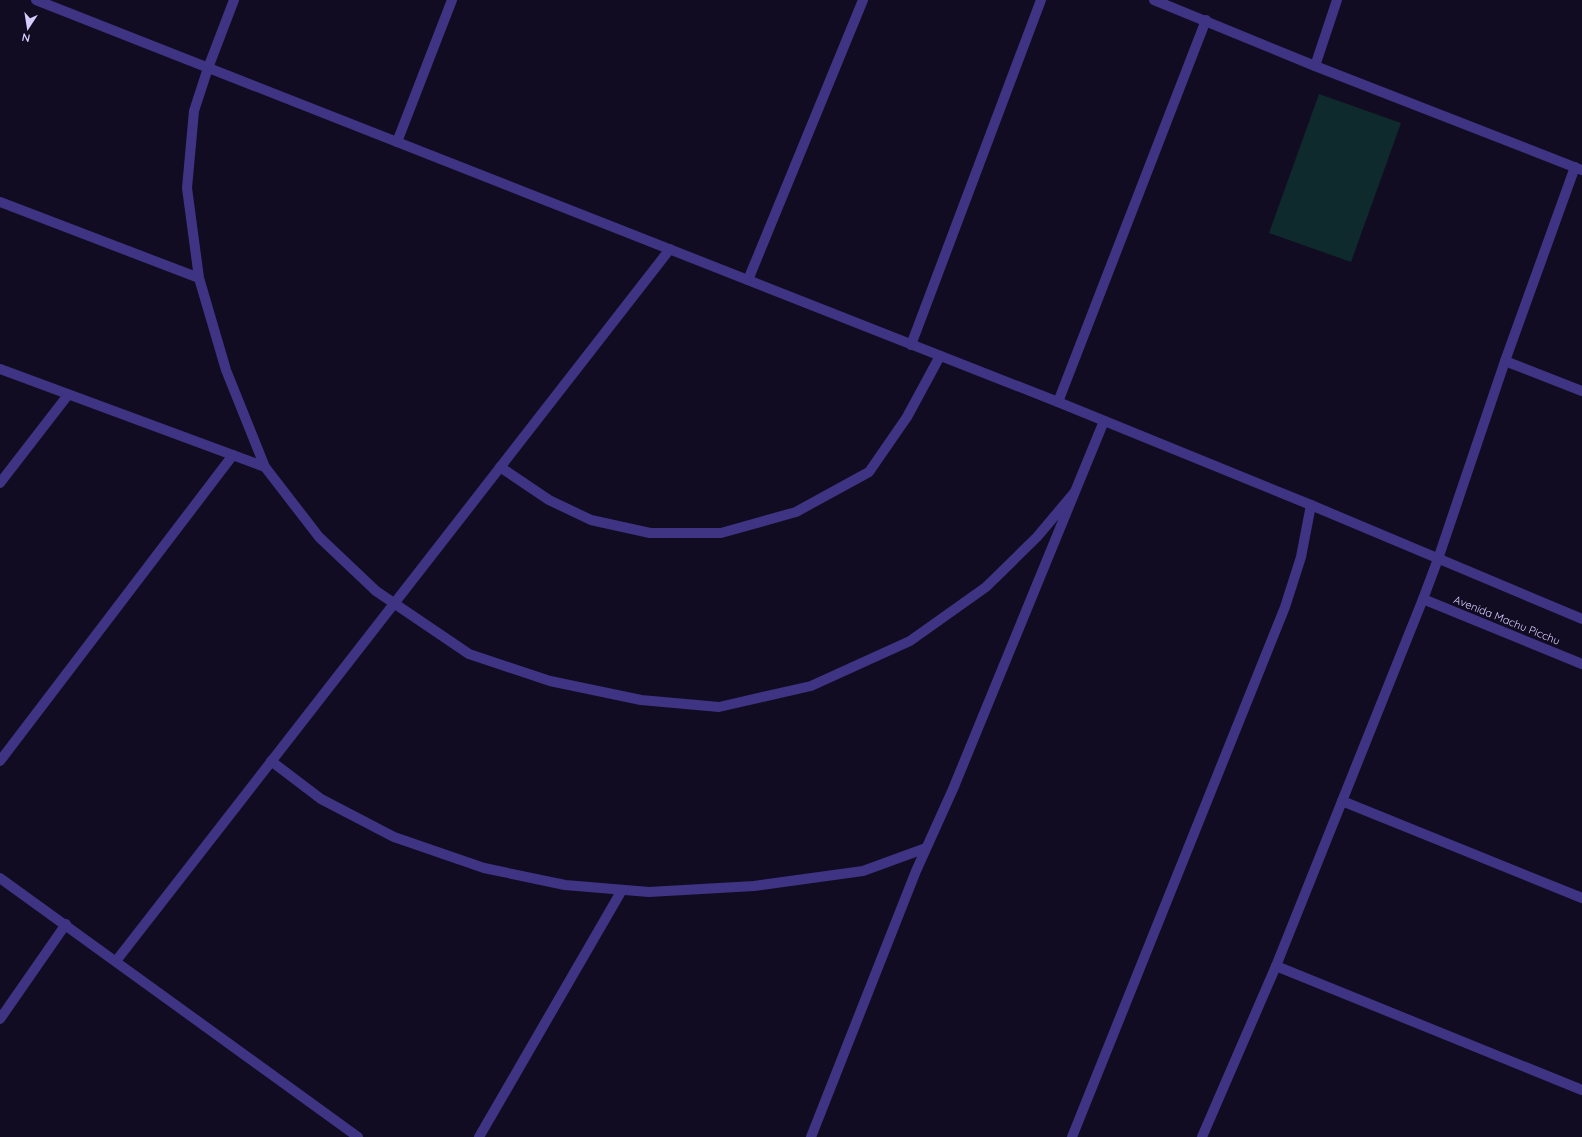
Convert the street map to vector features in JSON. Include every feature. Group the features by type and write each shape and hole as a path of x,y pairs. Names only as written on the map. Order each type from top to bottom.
{"street":[{"path":"36,0 1058,402 1311,504 1582,619"},
{"path":"234,0 208,68 194,111 187,188 199,278 226,370 265,467 319,537 376,591 469,654 550,681 641,700 719,707 811,686 910,641 986,587 1037,537 1074,493"},
{"path":"397,142 452,0"},
{"path":"748,280 863,0"},
{"path":"911,344 1041,0"},
{"path":"1154,0 1206,20 1315,66 1579,169 1505,360 1438,559 1276,966 1202,1137"},
{"path":"1315,66 1337,0"},
{"path":"1058,402 1206,20"},
{"path":"0,202 199,278"},
{"path":"116,961 670,250"},
{"path":"500,467 549,500 591,520 650,533 721,533 796,512 869,472 907,417 940,356"},
{"path":"1505,360 1582,391"},
{"path":"0,369 265,467"},
{"path":"0,482 68,395"},
{"path":"811,1137 926,848 953,789 1104,421"},
{"path":"0,761 233,456"},
{"path":"1072,1137 1285,607 1301,558 1311,504"},
{"name":"Avenida Machu Picchu","path":"1422,599 1582,664"},
{"path":"271,761 321,799 394,837 484,868 565,885 649,892 754,886 863,871 926,848"},
{"path":"1342,801 1582,898"},
{"path":"0,878 66,924 358,1137"},
{"path":"478,1137 622,890"},
{"path":"0,1019 66,924"},
{"path":"1276,966 1582,1090"}],"green space":[{"path":"1319,94 1401,123 1351,262 1269,233"}]}
